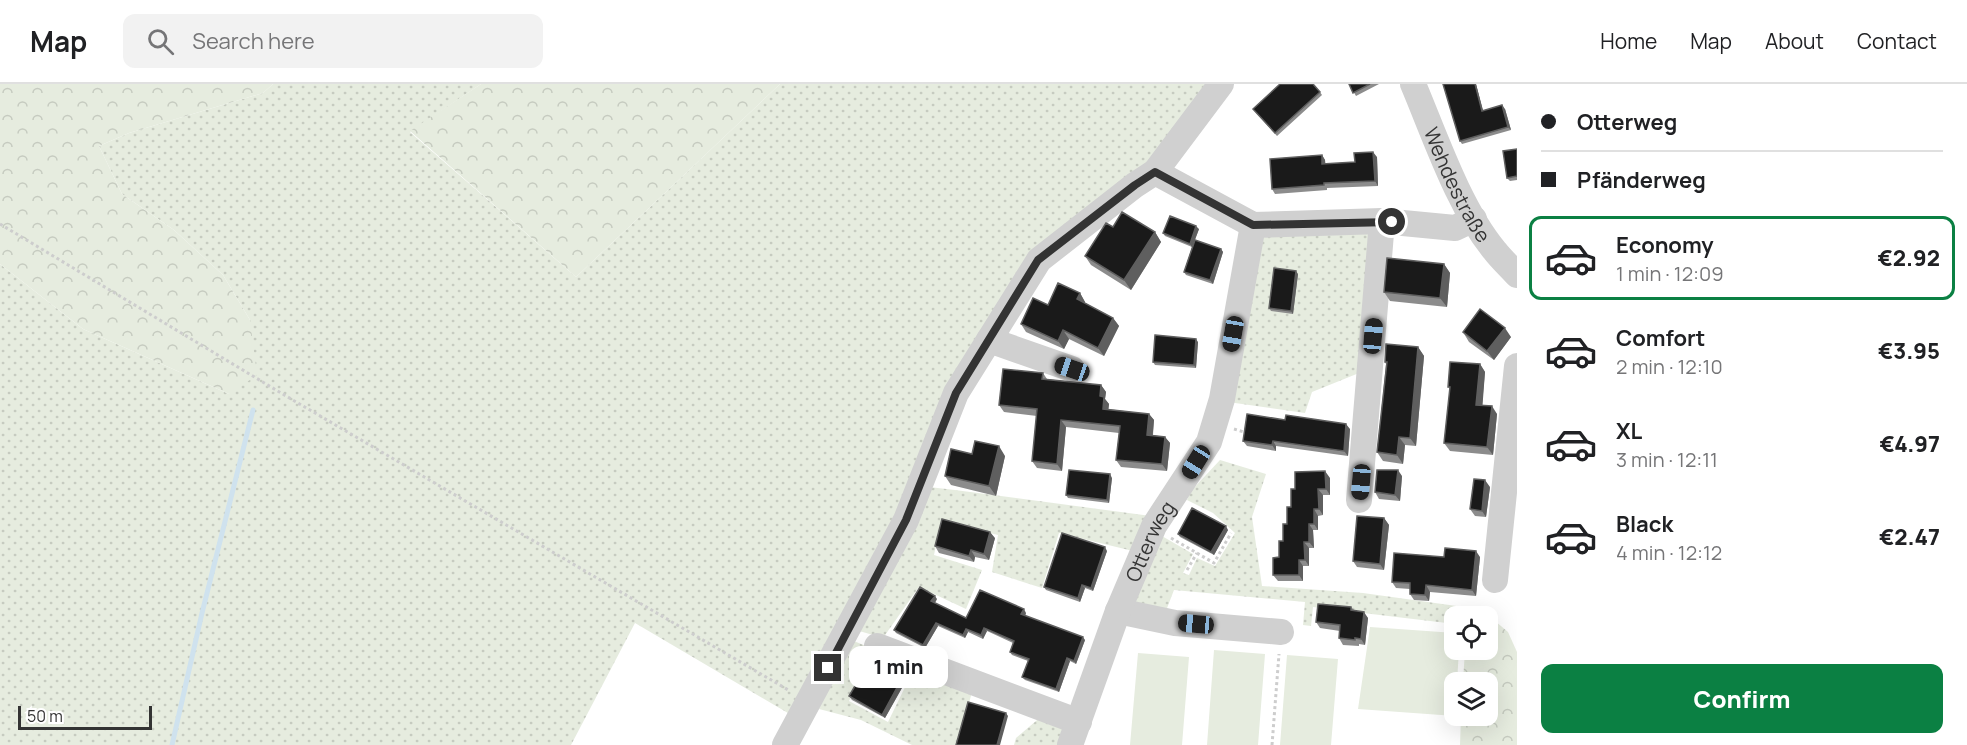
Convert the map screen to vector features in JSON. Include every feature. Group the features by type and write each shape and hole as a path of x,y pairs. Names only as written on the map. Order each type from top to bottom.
{"street":[{"path":"785,745 906,520 956,393 1038,260 1155,172 1221,84"},
{"name":"Wehdestraße","path":"1413,84 1448,168 1474,219 1494,250 1517,275"},
{"path":"1155,172 1253,225 1382,221 1455,228 1474,219"},
{"path":"1359,500 1382,221"},
{"name":"Otterweg","path":"877,646 1074,734 1118,611 1154,528 1209,442 1222,399 1253,225"},
{"path":"989,340 1072,369"},
{"path":"1495,580 1517,366"},
{"path":"1118,611 1175,623 1281,632"}],"path":[{"path":"0,224 326,420 810,702"},
{"path":"1154,528 1214,563 1231,533"},
{"path":"1187,570 1197,553"},
{"path":"1272,745 1281,632"}],"green space":[{"path":"0,84 273,84 263,93 129,133 99,146 122,194 174,230 223,275 250,320 257,375 229,394 83,329 0,264"},
{"path":"273,84 481,84 410,132 576,277 780,84 1214,84 1142,173 1031,258 901,520 793,716 635,623 571,745 0,745 0,264 83,329 229,394 250,320 223,275 174,230 122,194 99,146 129,133 263,93"},
{"path":"481,84 780,84 576,277 410,131"},
{"path":"1378,228 1364,371 1312,392 1305,413 1228,402 1259,230"},
{"path":"1220,460 1266,474 1252,517 1262,586 1363,593 1457,606 1444,606 1444,623 1313,607 1311,626 1303,625 1305,602 1174,590 1164,616 1123,608 1155,532 1193,554 1183,573 1189,575 1197,558 1215,566 1235,533 1213,513 1187,500 1191,491"},
{"path":"929,487 1151,516 1137,552 1059,533 1042,588 992,572 998,535 941,521 934,555 982,570 966,609 919,587 883,638 856,630"},
{"path":"1498,624 1508,632 1517,652 1517,745 1460,745 1461,726 1498,726 1498,672 1464,672 1464,660 1498,660"},
{"path":"1370,627 1444,632 1444,660 1458,660 1458,672 1444,672 1444,715 1358,709"},
{"path":"849,639 873,649 849,701 888,722 907,683 870,664 876,651 973,688 958,745 912,745 861,720 819,709"},
{"path":"1214,650 1265,654 1258,745 1207,745"},
{"path":"1138,653 1189,657 1182,745 1130,745"},
{"path":"1287,655 1338,659 1331,745 1280,745"},
{"path":"1043,715 1071,725 1063,745 1014,745 1016,738"}],"building":[{"path":"1280,84 1313,84 1320,92 1275,133 1253,109"},
{"path":"1349,84 1370,84 1353,93"},
{"path":"1443,84 1475,84 1482,111 1502,105 1508,127 1460,141"},
{"path":"1517,149 1517,176 1507,178 1503,151"},
{"path":"1373,152 1375,181 1324,183 1324,185 1272,189 1270,159 1322,155 1322,164 1355,162 1354,153"},
{"path":"1122,212 1155,232 1124,280 1085,256 1106,223 1113,227"},
{"path":"1170,216 1196,226 1190,244 1163,233"},
{"path":"1195,240 1221,249 1210,280 1184,272"},
{"path":"1387,258 1444,264 1440,298 1384,292"},
{"path":"1274,268 1296,271 1291,311 1269,308"},
{"path":"1058,283 1080,293 1077,299 1113,318 1098,348 1063,330 1058,341 1021,324 1033,298 1048,305"},
{"path":"1480,309 1505,328 1487,351 1463,332"},
{"path":"1155,335 1196,339 1194,365 1153,362"},
{"path":"1386,344 1418,347 1410,438 1399,437 1397,455 1377,452 1387,362 1385,362"},
{"path":"1450,362 1480,364 1476,405 1492,406 1487,447 1444,443 1450,387 1448,387"},
{"path":"1003,369 1043,373 1042,379 1101,385 1100,396 1104,397 1103,409 1149,414 1147,435 1165,437 1162,464 1116,460 1120,426 1061,420 1057,464 1032,461 1037,409 999,405"},
{"path":"1247,414 1285,420 1286,415 1346,424 1344,451 1273,441 1272,445 1243,441"},
{"path":"975,441 999,446 989,486 945,476 951,449 972,454"},
{"path":"1069,470 1110,474 1107,500 1066,495"},
{"path":"1377,470 1398,470 1395,495 1375,492"},
{"path":"1325,471 1326,489 1318,489 1319,509 1314,509 1314,524 1309,524 1309,542 1304,542 1305,560 1299,560 1299,575 1273,575 1273,558 1279,557 1279,541 1283,541 1283,524 1287,524 1287,507 1291,507 1291,489 1295,489 1295,472"},
{"path":"1474,479 1485,480 1482,511 1470,509"},
{"path":"1192,508 1226,526 1211,552 1178,534"},
{"path":"1357,516 1384,518 1380,564 1353,561"},
{"path":"942,519 990,532 984,554 971,550 969,556 935,546"},
{"path":"1062,533 1105,547 1091,588 1082,585 1078,598 1044,587"},
{"path":"1445,548 1476,551 1472,590 1426,585 1425,595 1410,594 1410,583 1392,582 1394,553 1444,557"},
{"path":"920,587 935,596 931,601 966,618 980,590 1024,609 1021,614 1083,637 1074,661 1067,658 1056,689 1022,677 1029,659 1010,652 1014,641 984,628 981,635 966,629 963,635 936,623 923,645 894,630"},
{"path":"1318,604 1351,607 1351,610 1364,612 1361,639 1339,638 1340,625 1316,622"},
{"path":"868,664 900,682 882,715 849,696"},
{"path":"968,702 1006,713 997,745 956,745"}],"waterway":[{"path":"172,745 202,613 253,410"}],"route":[{"path":"828,668 906,520 956,393 1038,260 1155,172 1253,225 1392,222"}]}
